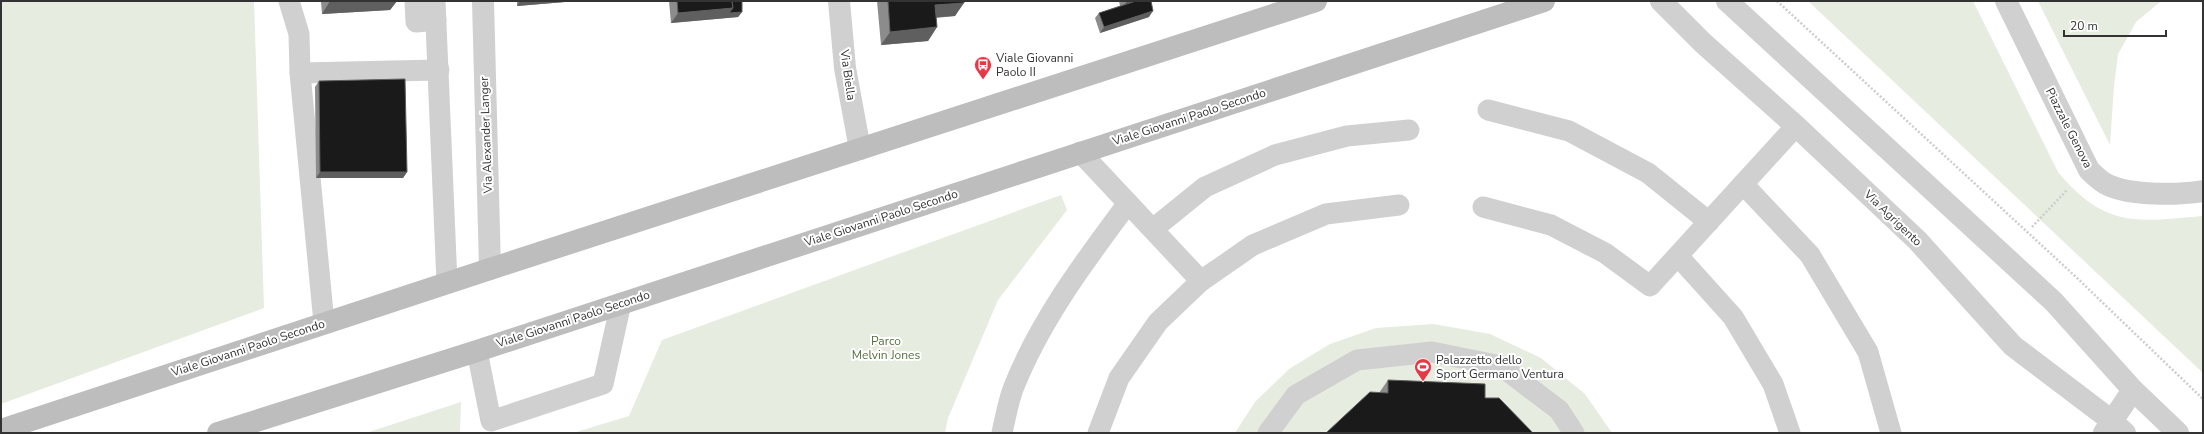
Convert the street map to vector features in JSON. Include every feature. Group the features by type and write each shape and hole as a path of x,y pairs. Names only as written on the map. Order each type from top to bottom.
{"main road":[{"name":"Viale Giovanni Paolo Secondo","path":"1,430 490,268 1316,1"},
{"name":"Viale Giovanni Paolo Secondo","path":"218,433 621,303 1544,1"}],"street":[{"name":"Via Alexander Langer","path":"483,1 490,268"},
{"name":"Via Biella","path":"839,1 845,68 860,149"},
{"name":"Via Agrigento","path":"1661,1 1703,42 1796,126 1917,240 2013,346 2114,429"},
{"path":"1727,1 2054,302 2165,428"},
{"name":"Piazzale Genova","path":"2006,1 2089,170 2108,185 2137,192 2190,193 2203,191"},
{"path":"2114,429 2133,390"}],"lane":[{"path":"289,1 299,34"},
{"path":"301,1 299,34 300,73 324,323"},
{"path":"415,1 416,22 436,10 447,283"},
{"path":"300,73 439,70"},
{"path":"1488,110 1569,130 1648,173 1709,222"},
{"path":"1483,207 1551,225 1605,253 1650,286 1796,126"},
{"path":"1153,229 1205,187 1275,155 1347,136 1410,130"},
{"path":"1080,152 1201,281"},
{"path":"1743,184 1810,255 1868,352 1892,433"},
{"path":"1002,433 1013,389 1045,322 1083,264 1128,203"},
{"path":"1098,433 1119,378 1158,322 1201,281 1254,245 1326,214 1398,205"},
{"path":"1678,256 1733,317 1774,384 1790,433"},
{"path":"476,350 492,421 603,384 621,303"},
{"path":"1268,433 1296,395 1357,360 1432,352 1501,366 1559,410 1574,433"}],"path":[{"path":"1777,1 2076,277 2203,399"},
{"path":"2032,226 2069,188"}],"green space":[{"path":"1,1 254,1 264,308 1,404"},
{"path":"1808,1 1973,1 2058,172 2075,190 2091,203 2107,212 2123,217 2158,220 2203,216 2203,373"},
{"path":"2038,1 2161,1 2136,22 2118,54 2110,145"},
{"name":"Parco Melvin Jones","path":"1061,195 1067,210 998,300 948,418 945,433 573,433 629,416 662,340"},
{"name":"Palazzetto dello Sport Germano Ventura","path":"1433,324 1490,334 1541,358 1585,394 1612,433 1235,433 1255,402 1289,369 1330,344 1376,328"},
{"path":"461,402 460,433 366,433"}],"building":[{"path":"677,1 732,1 733,8 678,13"},
{"path":"732,1 742,1 742,12 729,13 733,8"},
{"path":"888,1 964,1 964,3 935,5 937,27 890,32"},
{"path":"1136,1 1151,1 1153,11 1104,27 1099,13"},
{"path":"405,79 407,172 320,172 319,81"},
{"path":"1388,380 1485,384 1485,398 1499,398 1533,433 1326,433 1370,392 1388,393"}],"place":[{"name":"Viale Giovanni Paolo II","path":"983,80"},
{"name":"Palazzetto dello Sport Germano Ventura","path":"1423,382"}]}
